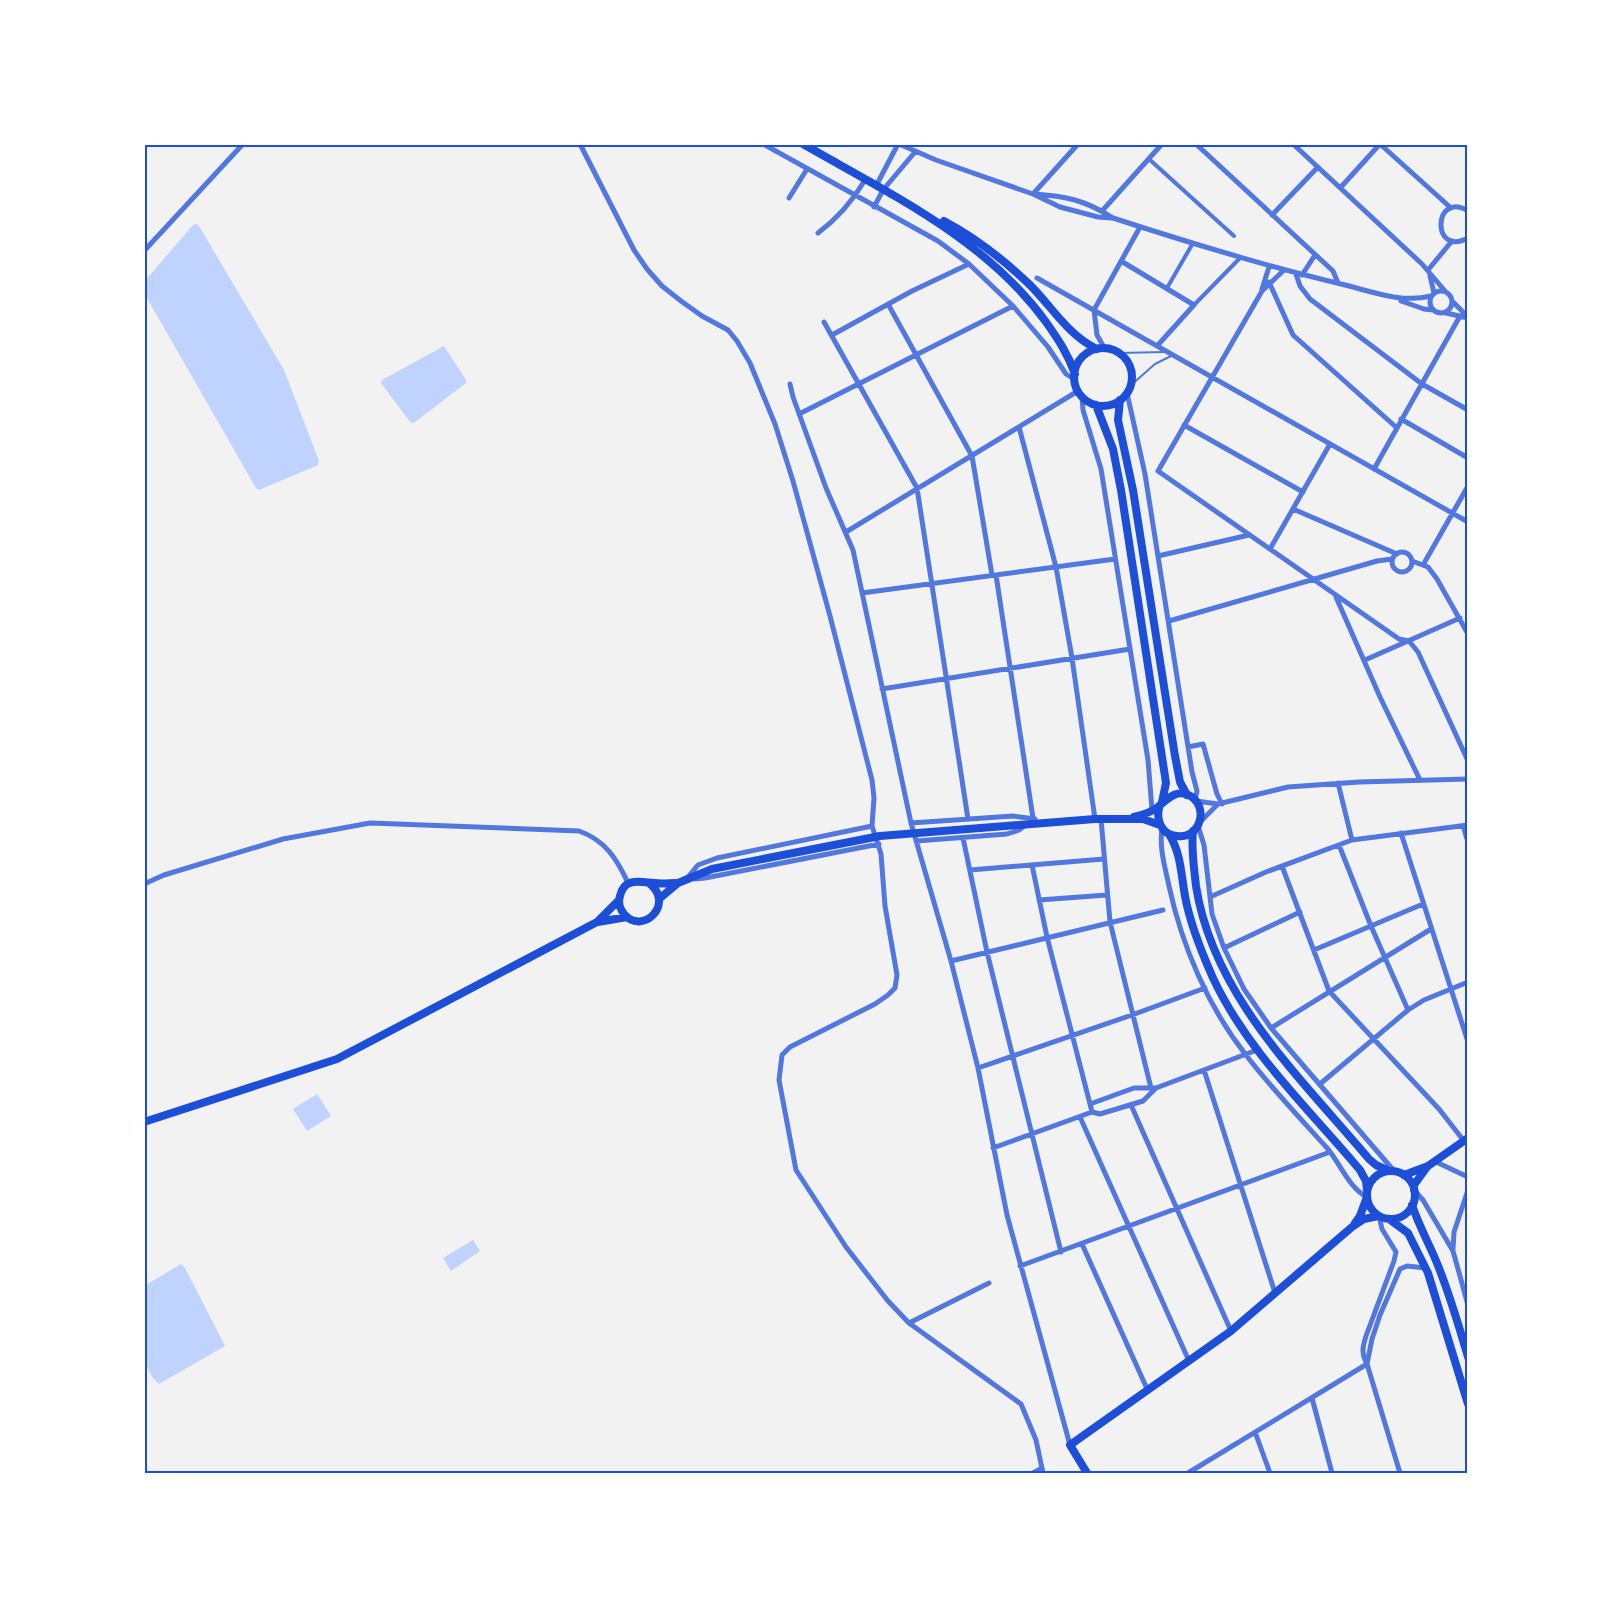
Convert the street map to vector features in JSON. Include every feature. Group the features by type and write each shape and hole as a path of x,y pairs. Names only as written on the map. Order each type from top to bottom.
{"main road":[{"path":"803,144 901,200 963,232 1001,259 1030,285 1075,336 1101,349 1119,352 1129,365 1132,373 1118,420 1132,484 1176,764 1180,782 1201,812 1191,846 1204,923 1237,994 1255,1023 1283,1059 1369,1159 1376,1165 1396,1172 1409,1180 1414,1190"},
{"path":"901,200 972,246 997,267 1044,320 1064,347 1080,394 1096,405 1106,406 1126,393"},
{"path":"1074,376 1079,361 1090,351 1101,349"},
{"path":"1096,405 1113,449 1121,490 1167,783 1158,806 1158,815 1178,854 1194,932 1201,952 1228,1007 1257,1050 1360,1170 1366,1180 1369,1204 1379,1216"},
{"path":"1131,818 1158,806 1173,794 1193,799"},
{"path":"597,922 619,900 623,888 635,881 678,882 712,869 835,843 880,836 1014,825 1030,821 1044,823 1098,819 1143,819 1182,837 1197,826"},
{"path":"659,898 678,882"},
{"path":"619,900 622,912 627,916 637,921 648,919 657,911 659,898 654,887 649,883"},
{"path":"144,1122 337,1059 597,922 627,916"},
{"path":"1466,1139 1431,1164 1414,1185 1412,1205 1418,1224 1448,1291 1468,1357"},
{"path":"1352,1227 1360,1216 1375,1177 1431,1164"},
{"path":"1389,1219 1406,1214 1412,1205"},
{"path":"1087,1473 1070,1445 1231,1331 1352,1227 1364,1219 1379,1216 1389,1219 1408,1233 1426,1268 1468,1404"}],"street":[{"path":"144,251 243,144"},
{"path":"580,144 646,269 662,286 688,306 728,330 750,363 775,424 794,481 872,780 874,798 872,826 879,844 885,906 897,975 895,988 875,1004 790,1047 782,1055 779,1080 796,1170 846,1247 888,1301 909,1323 1022,1404 1036,1440 1042,1470 1033,1473"},
{"path":"763,144 938,241 969,264 1013,306 1066,374 1074,376"},
{"path":"874,207 898,144 1033,194 1060,207 1098,217 1113,218"},
{"path":"1033,194 1078,144"},
{"path":"1102,211 1162,144"},
{"path":"1293,144 1428,271 1468,318"},
{"path":"1341,187 1380,144 1451,208"},
{"path":"1198,145 1333,272 1338,283"},
{"path":"880,188 915,152"},
{"path":"1149,159 1234,236"},
{"path":"1272,215 1318,167"},
{"path":"789,198 807,169"},
{"path":"818,232 835,220 865,180"},
{"path":"1033,194 1069,197 1088,203 1113,218 1269,267 1394,297 1424,309 1468,318"},
{"path":"1468,211 1459,207 1451,208 1443,215 1440,225 1443,235 1452,241 1460,242 1468,238"},
{"path":"1101,349 1094,310 1140,227"},
{"path":"1428,271 1452,241"},
{"path":"1167,288 1193,243"},
{"path":"1315,255 1299,275 1300,286 1310,299 1422,384 1468,410"},
{"path":"1157,346 1240,258"},
{"path":"1120,261 1194,305"},
{"path":"832,335 969,264"},
{"path":"1262,291 1269,267"},
{"path":"1145,474 1158,471 1262,291 1283,271"},
{"path":"1428,271 1433,294 1430,303 1433,310"},
{"path":"1037,278 1468,522"},
{"path":"1269,282 1293,335 1396,428"},
{"path":"1394,297 1421,299 1445,291"},
{"path":"1444,313 1450,309 1453,302"},
{"path":"888,304 972,456 1010,668 1030,821"},
{"path":"799,414 1013,306"},
{"path":"1374,469 1460,316"},
{"path":"824,322 917,488 968,819"},
{"path":"790,384 826,488 853,550 911,823 951,961 978,1068 993,1148 1020,1266 1070,1445"},
{"path":"1126,393 1145,474 1188,747 1197,790 1193,799 1220,804 1288,787 1468,779"},
{"path":"846,532 1019,427 1080,394 1101,469 1148,760 1158,806"},
{"path":"1401,419 1468,458"},
{"path":"1184,425 1303,492"},
{"path":"1019,427 1056,567 1098,819 1110,922 1132,1015 1154,1088"},
{"path":"1270,549 1330,444"},
{"path":"1158,471 1336,597 1399,639 1409,641 1418,652 1468,760"},
{"path":"1423,564 1468,486"},
{"path":"1293,509 1395,556"},
{"path":"1158,556 1249,535"},
{"path":"1169,621 1406,553 1412,561 1423,564 1437,579 1466,626 1468,634"},
{"path":"1395,556 1394,568 1403,573 1411,567 1412,561"},
{"path":"862,593 1115,559"},
{"path":"1336,597 1420,780"},
{"path":"1365,660 1460,618"},
{"path":"882,689 1130,649"},
{"path":"1188,747 1203,744 1220,804"},
{"path":"1338,783 1352,840"},
{"path":"1220,804 1197,826 1204,845 1212,914 1224,948 1244,989 1271,1028 1396,1172"},
{"path":"911,823 1013,816 1030,821"},
{"path":"916,841 1007,834 1019,830 1030,821"},
{"path":"144,884 164,875 283,839 370,823 579,831 603,844 620,865 628,884"},
{"path":"1210,897 1282,866 1352,840 1466,825 1468,842"},
{"path":"687,879 699,866 717,858 872,826"},
{"path":"1164,829 1161,847 1174,907 1186,944 1220,1016 1245,1054 1330,1152 1357,1189 1367,1193"},
{"path":"1401,833 1468,1042"},
{"path":"963,838 987,951 1061,1252"},
{"path":"687,879 705,878 879,844"},
{"path":"1339,845 1408,1010"},
{"path":"970,870 1104,859"},
{"path":"1032,865 1047,937 1092,1112"},
{"path":"1282,866 1329,991 1466,1139"},
{"path":"1039,900 1107,895"},
{"path":"1314,950 1423,904"},
{"path":"951,961 1162,910"},
{"path":"1224,948 1300,912"},
{"path":"1271,1028 1431,928"},
{"path":"1320,1084 1408,1010 1424,1000 1468,982"},
{"path":"978,1068 1205,988"},
{"path":"1090,1104 1134,1088 1154,1088 1257,1050"},
{"path":"1204,1070 1275,1293"},
{"path":"993,1148 1092,1112 1100,1114 1143,1101 1154,1088"},
{"path":"1131,1105 1231,1331"},
{"path":"1080,1117 1189,1361"},
{"path":"1020,1266 1330,1152"},
{"path":"1431,1164 1468,1177"},
{"path":"1414,1190 1423,1200 1453,1251 1468,1305"},
{"path":"1453,1251 1454,1232 1468,1190"},
{"path":"1379,1216 1382,1229 1396,1252 1365,1336 1363,1356 1400,1473"},
{"path":"1082,1244 1148,1391"},
{"path":"1189,1473 1367,1364 1380,1315 1400,1269 1407,1266 1426,1268"},
{"path":"909,1323 989,1283"},
{"path":"1312,1398 1332,1473"},
{"path":"1255,1432 1270,1473"}],"lane":[{"path":"1119,352 1168,351"},
{"path":"1126,393 1155,364 1174,355"}],"water":[{"path":"196,224 284,370 319,461 318,465 259,490 144,293 144,282"},
{"path":"444,346 466,383 411,423 381,383 382,380"},
{"path":"317,1094 331,1116 307,1131 293,1109"},
{"path":"473,1240 480,1251 451,1271 443,1258"},
{"path":"181,1264 225,1346 159,1384 152,1376 144,1352 144,1286"}]}
